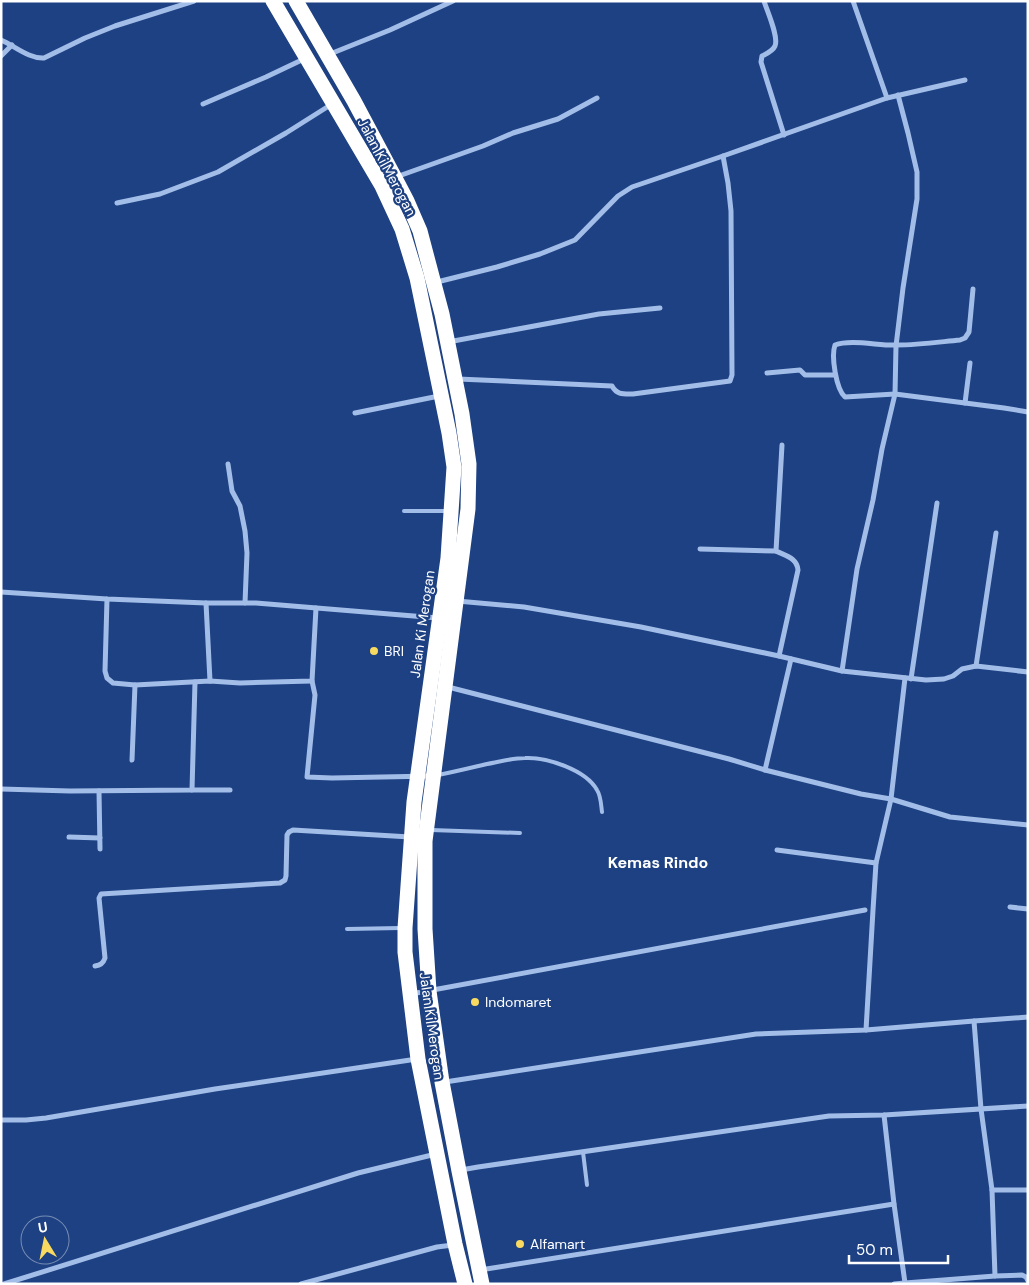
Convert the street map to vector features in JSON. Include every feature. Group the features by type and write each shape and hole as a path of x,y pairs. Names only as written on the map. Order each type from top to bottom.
{"highway":[{"name":"Jalan Ki Merogan","path":"273,1 382,186 402,229 417,278 442,395 454,467 448,558 445,686 424,841 425,929 428,991 442,1082 458,1171 481,1277"},
{"name":"Jalan Ki Merogan","path":"296,1 395,178 420,231 448,342 462,414 469,464 468,509 456,601 446,620 417,776 405,928 405,952 418,1059 464,1284"}],"street":[{"path":"1,40 31,56 44,58 115,26 194,1"},
{"path":"327,55 390,30 453,1"},
{"path":"764,1 776,37 776,44 774,48 762,56 762,62 784,135"},
{"path":"853,1 887,98"},
{"path":"1,56 12,45"},
{"path":"204,104 306,58"},
{"path":"434,282 497,267 540,254 575,240 618,196 632,187 887,98 965,80"},
{"path":"842,671 857,569 895,394 896,346 917,199 917,172 898,95"},
{"path":"395,178 513,133 558,119 597,98"},
{"path":"117,202 160,194 218,172 333,104"},
{"path":"455,379 612,386 615,391 621,394 730,381 732,375 731,211 723,156"},
{"path":"973,289 969,332 965,338 896,346 849,343 835,345 833,352 834,375 838,380 839,390 845,397 895,394 1028,412"},
{"path":"448,342 599,314 660,308"},
{"path":"965,403 970,363"},
{"path":"767,372 800,370 805,375 834,375"},
{"path":"356,413 442,395"},
{"path":"776,551 782,445"},
{"path":"228,464 232,491 240,506 246,531 247,553 244,603"},
{"path":"912,679 937,503"},
{"path":"976,666 996,533"},
{"path":"700,549 776,551 793,559 798,570 779,656"},
{"path":"1,592 107,599 244,603 446,620"},
{"path":"107,599 105,671 107,678 114,683 135,685 210,681 240,683 312,681"},
{"path":"456,601 524,607 640,627 842,671 912,679 944,679 953,676 962,668 976,666 1028,672"},
{"path":"206,603 210,681"},
{"path":"316,608 312,681 315,695 307,777 433,776"},
{"path":"765,770 791,659"},
{"path":"866,1030 876,863 891,799 905,678"},
{"path":"192,790 195,682"},
{"path":"132,760 135,685"},
{"path":"445,686 765,770 861,794 891,799 950,817 1028,825"},
{"path":"1,789 99,791 230,790"},
{"path":"99,791 100,849"},
{"path":"95,966 100,965 104,958 99,898 101,894 280,883 286,876 287,835 293,830 412,838"},
{"path":"69,837 100,838"},
{"path":"777,850 876,863"},
{"path":"1010,907 1028,909"},
{"path":"410,994 865,910"},
{"path":"442,1082 756,1034 866,1030 1028,1017"},
{"path":"974,1021 992,1190 995,1276"},
{"path":"1,1120 46,1118 215,1088 418,1059"},
{"path":"458,1171 829,1116 884,1115 1028,1106"},
{"path":"884,1115 905,1283"},
{"path":"4,1284 358,1173 437,1154"},
{"path":"992,1190 1028,1190"},
{"path":"481,1277 894,1204"},
{"path":"301,1284 437,1247 455,1244"},
{"path":"894,1284 1022,1275 1028,1281"}],"lane":[{"path":"404,511 452,511"},
{"path":"433,776 517,759 526,758 552,762 570,768 591,781 598,791 602,812"},
{"path":"426,830 520,833"},
{"path":"347,930 405,928"},
{"path":"582,1152 587,1185"}],"place":[{"name":"BRI","path":"374,651"},
{"name":"Indomaret","path":"475,1002"},
{"name":"Alfamart","path":"520,1244"}],"district":[{"name":"Kemas Rindo","path":"658,862"}]}
